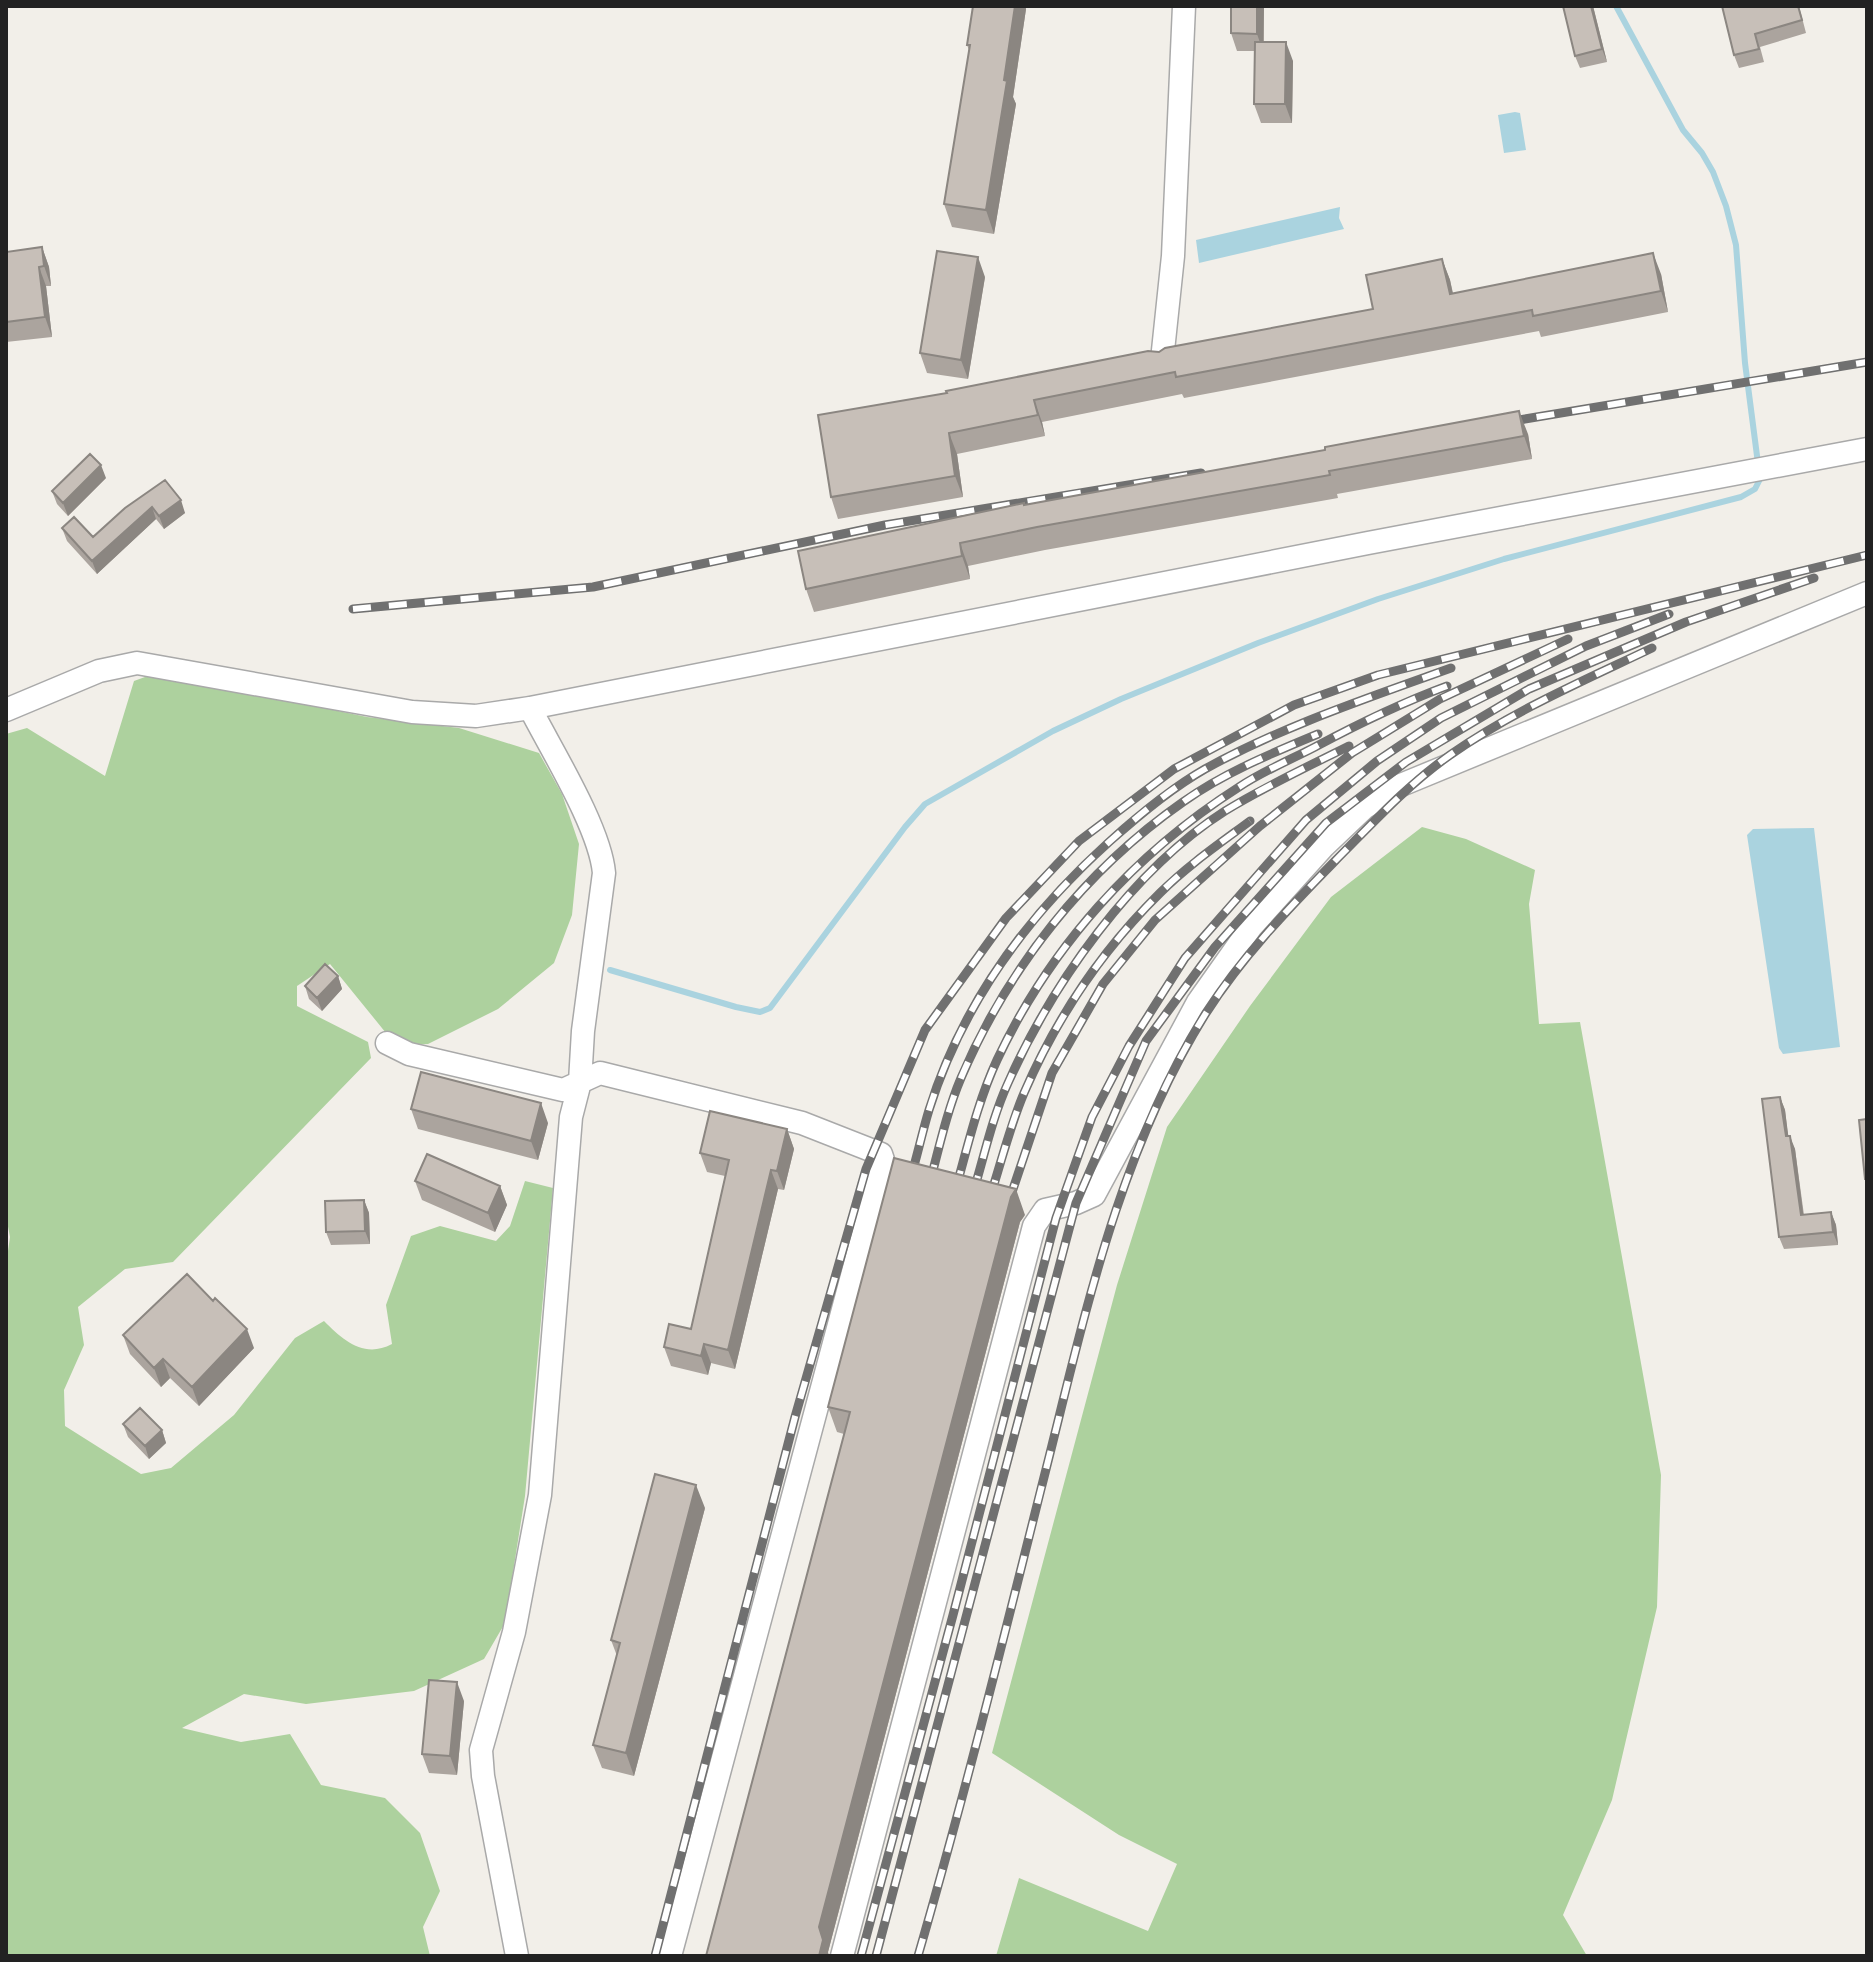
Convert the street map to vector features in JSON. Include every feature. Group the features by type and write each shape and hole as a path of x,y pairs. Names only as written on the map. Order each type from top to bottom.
{"street":[{"path":"1162,360 1173,256 1184,6"},
{"path":"6,710 99,671 137,663 412,712 476,716 1867,449"},
{"path":"842,1956 1034,1226 1045,1210 1094,1195 1198,1002 1251,927 1324,846 1364,808 1401,785 1867,593"},
{"path":"517,1956 483,1776 481,1750 514,1632 540,1495 571,1117 580,1082 583,1031 604,873 602,856 593,832 530,708"},
{"path":"387,1043 409,1054 563,1090 600,1073 786,1119 881,1154 883,1160 670,1956"}],"green space":[{"path":"156,673 367,717 459,728 539,753 562,794 579,844 572,915 554,963 498,1009 428,1044 410,1045 386,1033 330,964 297,986 297,1006 368,1042 371,1058 173,1262 125,1269 78,1307 84,1345 64,1390 65,1426 141,1474 171,1468 234,1415 295,1338 324,1321 346,1341 363,1348 382,1348 392,1344 386,1305 411,1236 440,1226 496,1241 510,1226 525,1181 553,1188 525,1496 505,1623 484,1659 414,1691 306,1704 244,1694 182,1728 241,1742 290,1734 321,1785 385,1798 420,1833 440,1891 423,1927 430,1956 6,1956 6,1265 10,1237 6,1216 6,734 27,728 105,776 134,681"},
{"path":"1422,827 1466,839 1535,870 1529,904 1539,1024 1580,1022 1661,1475 1657,1607 1612,1800 1563,1915 1587,1956 996,1956 1019,1878 1148,1931 1177,1864 1119,1835 992,1753 1117,1285 1167,1127 1250,1006 1331,897"}],"water":[{"path":"1520,113 1526,150 1504,153 1498,115"},
{"path":"1340,207 1339,218 1344,229 1199,263 1196,240"},
{"path":"1814,828 1840,1047 1783,1054 1779,1048 1747,835 1753,829"}],"building":[{"path":"973,6 1015,6 1004,80 1007,81 986,210 944,204 970,45 967,45"},
{"path":"1231,6 1257,6 1257,34 1231,33"},
{"path":"1563,6 1591,6 1602,49 1575,56"},
{"path":"1722,6 1798,6 1802,20 1755,34 1759,49 1734,55"},
{"path":"1255,42 1286,42 1285,104 1254,104"},
{"path":"42,247 44,266 39,267 45,317 6,322 6,252"},
{"path":"937,251 978,257 961,360 920,353"},
{"path":"1653,253 1661,291 1533,316 1532,310 1176,377 1175,372 1034,400 1038,415 949,433 955,476 831,497 818,415 947,393 1373,309 1366,275 1442,259 1450,294"},
{"path":"1519,411 1524,436 960,543 962,556 806,589 798,551 1024,503 1325,450 1325,447"},
{"path":"90,454 101,465 63,503 52,491"},
{"path":"165,480 181,500 159,516 152,507 92,561 62,528 74,517 93,537 125,508"},
{"path":"325,964 338,976 317,998 305,986"},
{"path":"421,1072 541,1103 531,1141 411,1109"},
{"path":"1780,1097 1786,1136 1790,1136 1801,1215 1831,1212 1833,1232 1779,1237 1762,1099"},
{"path":"710,1111 787,1129 777,1171 771,1170 728,1350 704,1344 701,1356 664,1347 669,1324 691,1329 729,1160 700,1153"},
{"path":"1867,1119 1867,1179 1865,1179 1859,1120"},
{"path":"427,1154 500,1186 488,1213 415,1181"},
{"path":"894,1158 1016,1189 1011,1197 819,1927 823,1940 819,1956 706,1956 850,1412 828,1407"},
{"path":"364,1200 365,1231 326,1232 325,1201"},
{"path":"187,1274 247,1329 192,1387 163,1359 154,1368 123,1335"},
{"path":"140,1408 162,1430 145,1446 123,1424"},
{"path":"655,1474 696,1485 626,1753 593,1745 620,1643 611,1640"},
{"path":"429,1680 457,1682 450,1756 422,1754"}],"waterway":[{"path":"610,970 736,1007 760,1012 770,1008 925,804 1053,731 1121,699 1258,643 1378,599 1504,559 1741,497 1755,489 1760,479 1745,363 1736,245 1726,206 1713,172 1683,130 1616,6"}],"railway":[{"path":"1501,423 1867,362"},
{"path":"353,609 593,587 885,525 1201,473"},
{"path":"655,1956 795,1417 866,1169 925,1030 1006,918 1079,841 1174,769 1294,705 1378,675 1867,555"},
{"path":"876,1956 1076,1203 1146,1041 1215,947 1326,823 1406,762 1529,689 1686,622 1814,578"},
{"path":"861,1956 1056,1218 1092,1117 1129,1046 1185,958 1306,820 1377,761 1441,718 1586,646 1669,614"},
{"path":"1009,1201 1052,1073 1103,984 1155,920 1260,826 1352,753 1440,699 1568,639"},
{"path":"918,1956 1105,1244 1148,1126 1206,1013 1282,916 1389,806 1419,780 1450,755 1498,724 1652,648"},
{"path":"910,1180 943,1071 979,998 1025,931 1079,870 1143,812 1205,769 1265,739 1451,668"},
{"path":"956,1188 984,1091 1018,1019 1069,942 1130,873 1201,813 1248,781 1364,722 1447,686"},
{"path":"930,1182 952,1103 980,1037 1002,998 1052,925 1113,859 1183,802 1249,764 1318,734"},
{"path":"973,1193 997,1110 1026,1045 1071,969 1127,897 1158,864 1225,811 1349,746"},
{"path":"990,1197 1024,1093 1082,987 1119,938 1160,893 1192,864 1250,821"}]}
